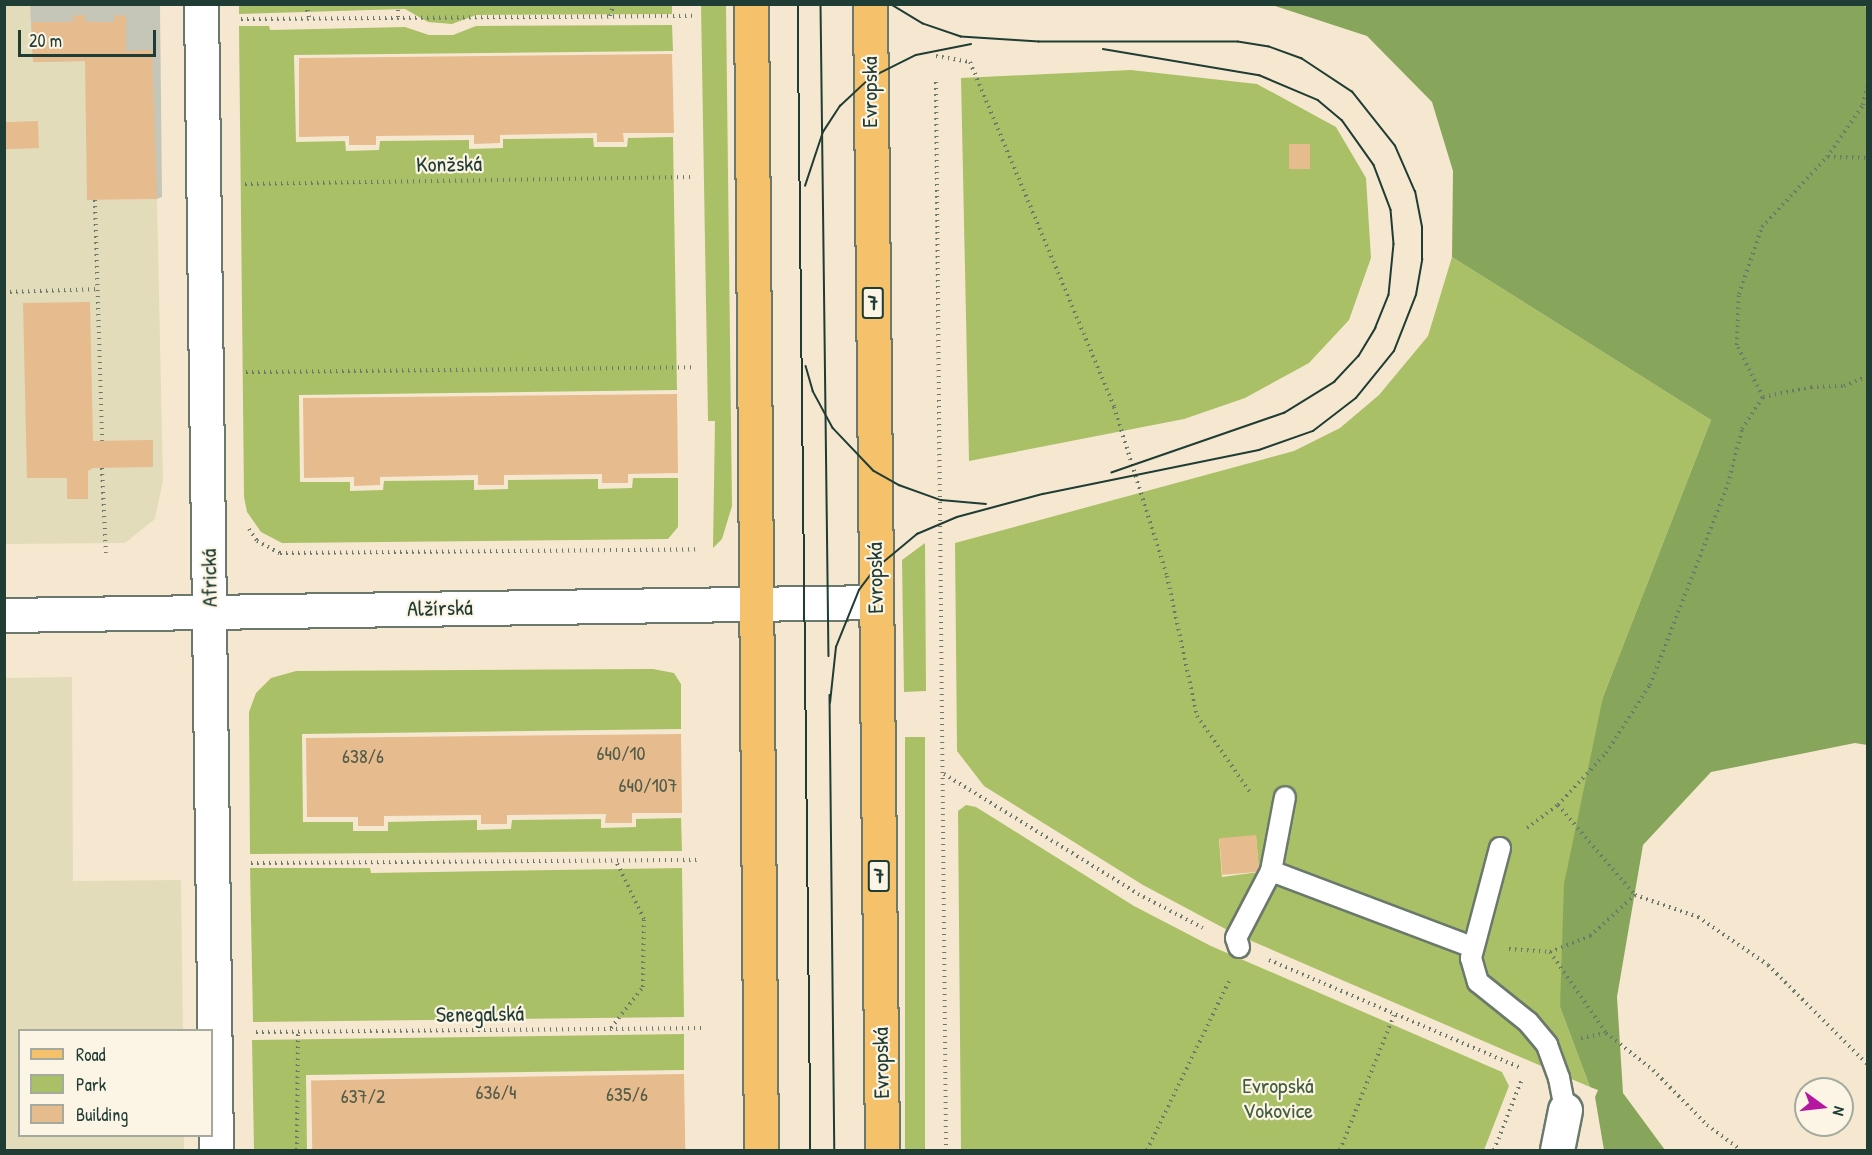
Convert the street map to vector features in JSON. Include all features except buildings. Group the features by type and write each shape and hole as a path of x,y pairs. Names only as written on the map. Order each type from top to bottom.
{"main road":[{"path":"751,4 761,1150"},
{"name":"Evropská","path":"870,4 882,1150"}],"street":[{"name":"Africká","path":"201,12 216,1150"},
{"name":"Alžírská","path":"4,615 876,602"},
{"path":"1557,1150 1565,1110"}],"lane":[{"path":"1239,947 1236,938 1271,871 1285,797"},
{"path":"1500,848 1472,947 1478,982 1528,1022 1547,1045 1559,1078 1565,1110"},
{"path":"1271,871 1472,947"}],"path":[{"path":"306,4 309,18"},
{"path":"398,4 398,17"},
{"path":"610,16 614,4"},
{"path":"201,12 309,18 692,15"},
{"path":"936,56 970,62 1114,407 1167,576 1197,716 1278,832"},
{"path":"936,82 946,1150"},
{"path":"1763,397 1737,345 1739,294 1762,226 1827,157 1863,105 1868,83"},
{"path":"1827,157 1868,158"},
{"name":"Konžská","path":"204,185 694,177"},
{"path":"95,200 102,441"},
{"path":"4,292 99,289"},
{"path":"206,372 696,367"},
{"path":"1500,848 1558,805 1606,753 1650,685 1728,484 1742,429 1763,397 1810,387 1844,386 1868,376"},
{"path":"102,468 106,553"},
{"path":"246,524 257,541 280,554 698,549"},
{"path":"1558,805 1635,895 1698,917 1768,964 1868,1065"},
{"path":"255,863 700,860"},
{"path":"610,1029 643,987 644,919 616,861"},
{"path":"1472,947 1550,952 1590,936 1635,895"},
{"path":"1550,952 1606,1033 1653,1070 1707,1125 1741,1150"},
{"path":"1146,1150 1234,971"},
{"path":"1340,1150 1394,1014"},
{"name":"Senegalská","path":"258,1032 702,1029"},
{"path":"297,1150 298,1032"},
{"path":"1494,1150 1526,1069 1547,1045"}],"shaded area":[{"path":"4,5 30,5 32,22 85,61 95,200 157,199 163,481 155,519 125,543 5,544"},
{"path":"30,5 160,5 162,197 157,199 85,61 33,62"},
{"path":"72,677 73,881 181,880 183,1029 18,1029 18,1137 184,1137 184,1150 5,1150 5,678"}],"green space":[{"path":"239,4 672,4 672,14 476,15 452,24 428,22 405,9 239,14"},
{"path":"1861,4 1868,8 1867,745 1855,743 1711,772 1643,845 1617,997 1623,1093 1665,1150 1604,1150 1595,1097 1598,1090 1590,1087 1560,1007 1564,884 1603,697 1711,420 1452,257 1453,171 1432,102 1367,36 1272,5"},
{"path":"701,5 726,5 732,506 722,539 713,548 715,421 708,421"},
{"path":"672,25 673,51 294,55 296,142 345,141 346,151 379,150 380,141 469,140 469,149 503,148 503,139 593,138 594,147 627,147 628,138 673,137 677,390 299,395 300,482 350,482 350,491 383,490 384,481 474,480 474,490 508,489 508,480 598,479 598,489 632,488 633,478 678,478 678,527 668,539 282,543 261,532 247,512 244,497 239,26 269,26 270,30 405,27 429,35 453,35 476,26"},
{"path":"1131,70 1257,84 1336,127 1366,178 1371,258 1349,320 1309,363 1245,398 1184,419 969,461 961,78","holes":["1310,145 1310,168 1290,168"]},
{"path":"1452,257 1711,420 1603,697 1560,1007 1590,1087 1233,933 1143,885 984,786 957,751 955,543 1294,451 1340,428 1379,395 1428,336","holes":["1256,836 1259,872 1222,877 1219,839"]},
{"path":"925,543 926,691 904,692 902,560"},
{"path":"653,669 674,673 681,684 681,729 302,734 303,822 353,822 353,831 388,831 388,822 477,820 477,830 511,829 512,820 601,819 601,828 636,827 636,819 681,818 682,851 250,854 249,712 256,693 271,678 296,671"},
{"path":"905,737 925,737 925,1150 905,1150"},
{"name":"Evropská Vokovice","path":"966,805 976,807 1134,906 1211,946 1502,1072 1509,1086 1484,1150 961,1150 958,811"},
{"path":"250,868 370,868 371,873 682,868 684,1017 253,1022"},
{"path":"684,1034 684,1070 306,1075 307,1150 254,1150 252,1040"}],"tram line":[{"path":"798,4 811,1150"},
{"path":"821,4 829,656"},
{"path":"830,703 836,647 859,590 875,569 917,534 957,517 1043,494 1259,450 1313,431 1356,398 1394,351 1416,295 1422,260 1422,227 1415,192 1395,146 1352,92 1302,59 1269,47 1238,42 1039,42 961,37 923,24 890,4"},
{"path":"805,186 823,132 840,106 870,78 916,55 971,44"},
{"path":"1103,49 1259,75 1318,100 1342,120 1374,165 1391,210 1394,244 1389,295 1376,328 1359,356 1335,382 1285,413 1112,473"},
{"path":"806,366 813,391 833,428 874,471 899,485 941,500 986,504"},
{"path":"830,695 835,1150"}]}
